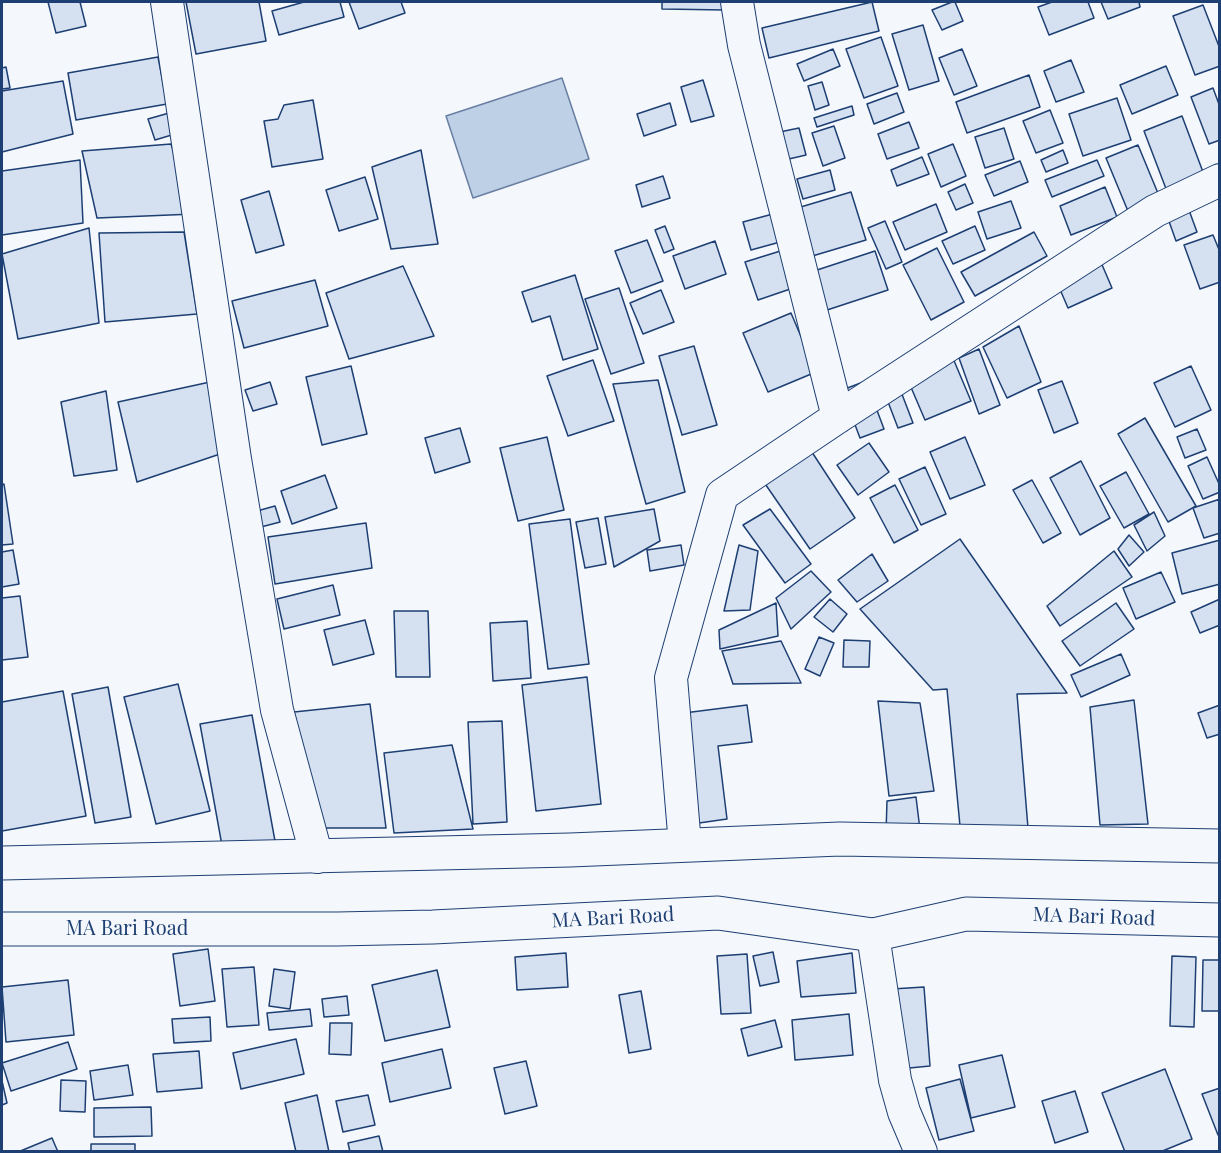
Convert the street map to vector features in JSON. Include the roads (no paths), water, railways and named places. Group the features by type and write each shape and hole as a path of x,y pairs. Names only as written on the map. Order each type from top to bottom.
{"main road":[{"path":"2,864 317,857 840,839 1220,846"},
{"name":"MA Bari Road","path":"2,929 397,928 718,913 873,935 966,914 1220,920"}],"street":[{"path":"167,2 235,459 277,710 317,857"},
{"path":"737,2 744,45 837,417"},
{"path":"685,845 671,678 722,495 837,417 1155,211 1220,180"},
{"path":"873,935 895,1080 904,1112 921,1152"}],"water":[{"path":"562,78 589,159 473,198 446,116"}]}
